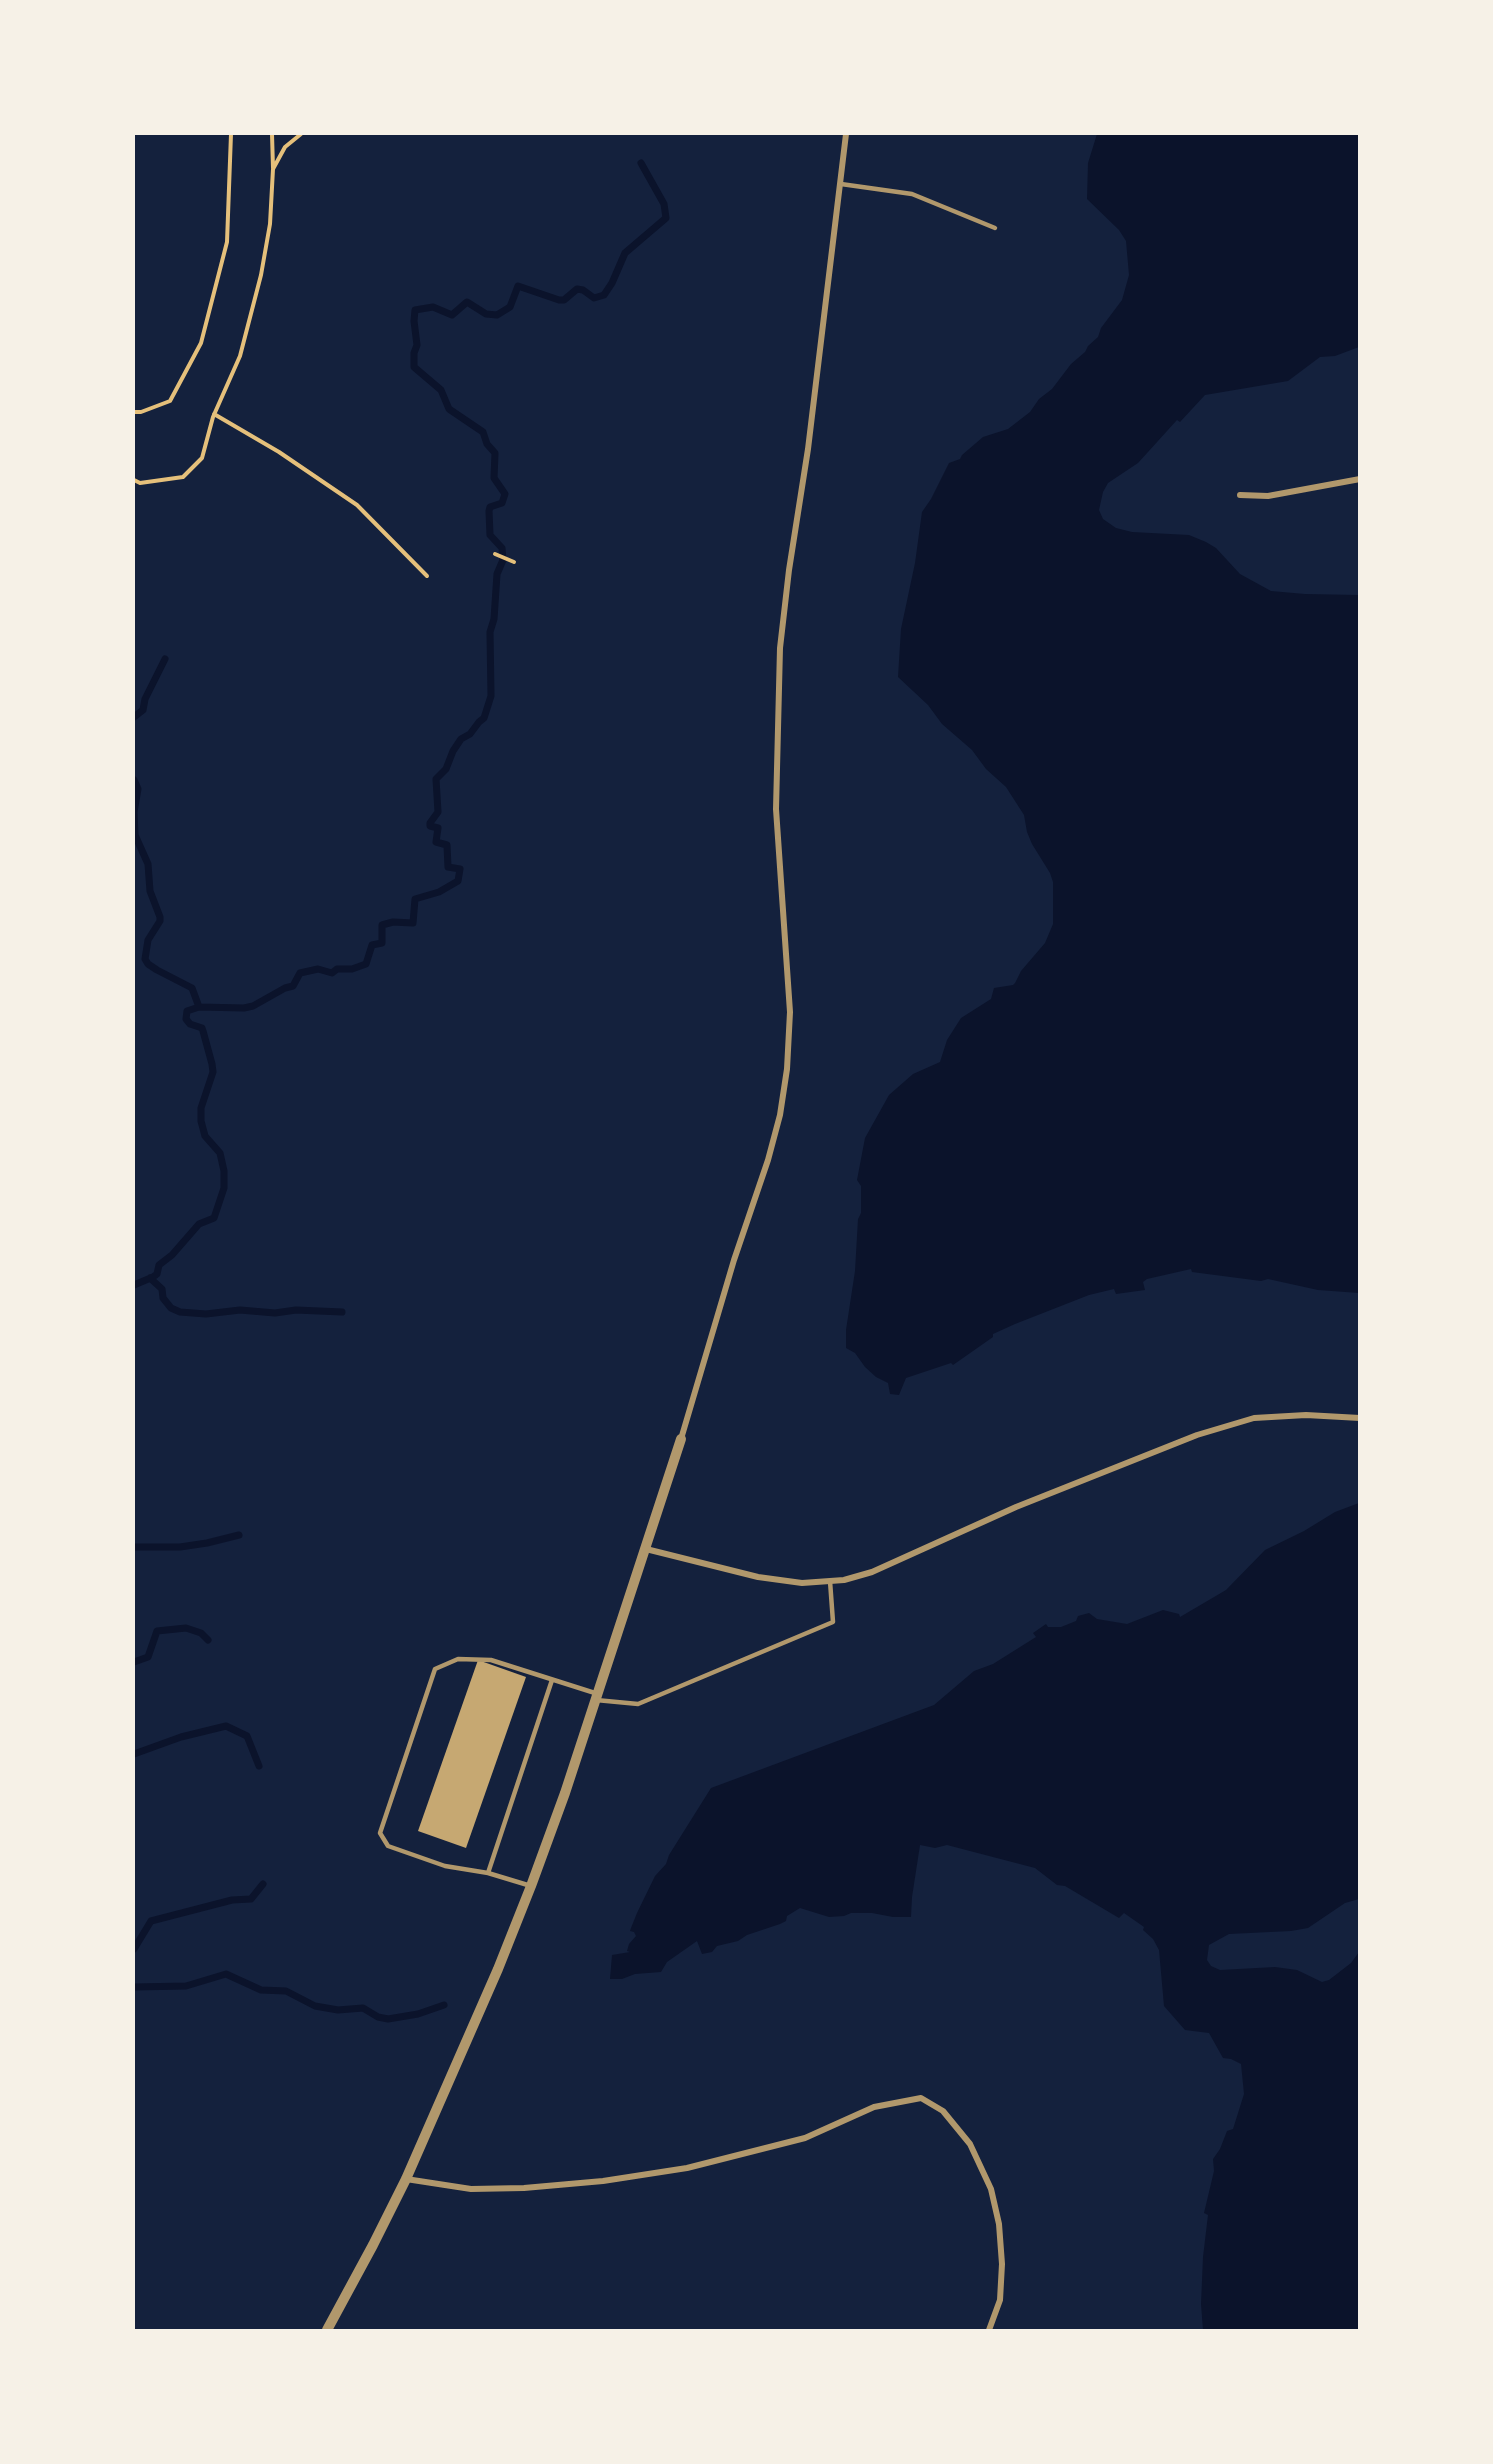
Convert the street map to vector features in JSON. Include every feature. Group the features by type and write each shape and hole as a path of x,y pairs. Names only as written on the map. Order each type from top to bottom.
{"street":[{"path":"327,2331 374,2245 406,2179 531,1886 646,1549 734,1260 768,1160 780,1114 787,1070 789,1001 776,809 780,648 846,134"},
{"path":"1240,495 1268,496 1359,479"},
{"path":"646,1549 758,1577 802,1583 844,1580 872,1572 1016,1507 1197,1435 1254,1418 1306,1414 1359,1418"},
{"path":"406,2179 471,2189 524,2188 603,2181 687,2168 805,2138 874,2108 921,2098 943,2111 970,2144 991,2189 999,2224 1002,2264 1000,2300 989,2331"}],"lane":[{"path":"841,184 912,194 995,228"},
{"path":"531,1886 488,1873 446,1866 388,1846 380,1833 435,1669 458,1659 491,1660 597,1697 638,1704 833,1622 830,1581"},
{"path":"488,1873 552,1680"}],"path":[{"path":"134,412 141,412 170,401 201,343 227,242 231,134"},
{"path":"134,480 140,483 183,477 202,458 214,414 240,356 261,275 270,224 272,134"},
{"path":"273,169 285,147 302,134"},
{"path":"214,414 279,452 357,505 428,576"},
{"path":"495,554 514,562"}],"water":[{"path":"1097,134 1359,134 1359,347 1335,356 1320,357 1288,381 1205,395 1180,422 1177,420 1138,463 1108,483 1103,492 1099,510 1103,519 1116,528 1132,532 1189,535 1206,542 1216,548 1240,574 1271,591 1359,595 1359,1293 1318,1290 1268,1279 1261,1281 1192,1272 1191,1269 1147,1279 1143,1282 1145,1290 1116,1294 1114,1289 1089,1295 1015,1324 993,1334 993,1337 953,1365 951,1363 906,1378 899,1395 890,1394 888,1383 876,1377 855,1353 846,1348 846,1330 855,1271 858,1219 861,1213 861,1186 857,1180 865,1138 889,1095 913,1074 940,1062 947,1040 961,1018 991,999 994,988 1015,983 1021,971 1045,943 1053,924 1053,882 1032,844 1024,815 1006,787 898,677 901,629 915,563 922,512 949,463 960,459 983,437 1008,429 1030,412 1039,399 1052,389 1071,364 1098,337 1101,328 1122,300 1129,275 1126,241 1119,230 1087,199 1088,163"},
{"path":"1359,1503 1359,1899 1345,1903 1308,1928 1229,1934 1209,1945 1207,1960 1211,1966 1220,1970 1275,1967 1297,1970 1322,1982 1329,1980 1351,1963 1359,1952 1359,2330 1203,2330 1201,2304 1203,2257 1208,2215 1204,2213 1214,2171 1213,2159 1227,2131 1233,2129 1244,2094 1241,2064 1223,2058 1209,2033 1185,2030 1164,2006 1159,1950 1153,1939 1143,1930 1144,1927 1124,1913 1119,1918 1065,1886 1057,1885 1035,1868 947,1845 935,1848 920,1845 911,1917 851,1913 829,1917 800,1908 787,1916 786,1921 780,1924 747,1935 738,1941 717,1946 712,1952 702,1954 697,1941 667,1962 661,1972 610,1979 612,1955 630,1952 627,1951 629,1944 636,1936 630,1931 655,1876 666,1864 669,1855 711,1788 934,1705 974,1671 993,1664 1036,1637 1033,1633 1046,1624 1048,1627 1061,1627 1076,1621 1078,1616 1089,1613 1097,1619 1127,1624 1163,1610 1179,1614 1180,1617 1226,1590 1265,1550 1304,1531 1335,1512"}],"building":[{"path":"478,1660 526,1677 466,1848 418,1831"}],"waterway":[{"path":"134,1285 157,1274 159,1265 172,1255 199,1224 214,1218 224,1188 224,1171 220,1153 205,1136 201,1121 201,1108 213,1072 212,1064 202,1028 190,1024 186,1019 187,1011 199,1007 244,1008 253,1006 293,986 300,973 318,969 332,973 337,969 352,969 366,964 372,945 382,943 382,925 393,922 413,923 415,899 439,892 458,881 460,869 448,867 447,845 436,842 438,828 430,826 430,823 438,812 436,779 446,769 461,739 470,734 484,718 491,696 490,632 494,619 497,574 503,560 502,548 490,535 489,511 490,507 502,503 505,494 494,478 495,453 487,444 483,432 449,409 441,390 414,367 414,353 417,345 415,310 433,307 452,315 467,302 486,314 497,315 510,307 518,286 559,300 564,300 577,289 583,290 594,298 604,295 625,253 666,218 664,204 641,163"},
{"path":"134,717 143,710 145,699 165,659"},
{"path":"134,780 138,789 134,812 135,835 148,864 150,891 160,917 160,921 148,940 145,959 157,970 192,988 199,1007"},
{"path":"150,1278 162,1289 163,1298 171,1308 180,1312 206,1314 240,1310 275,1313 296,1310 342,1312"},
{"path":"134,1547 180,1547 239,1535"},
{"path":"134,1662 148,1657 157,1631 186,1628 201,1633 208,1640"},
{"path":"134,1754 181,1737 226,1726 247,1736 259,1766"},
{"path":"134,1949 151,1921 232,1900 251,1899 263,1884"},
{"path":"134,1987 186,1986 226,1974 261,1990 286,1991 315,2006 338,2010 363,2008 378,2017 388,2019 418,2014 444,2005"}]}
